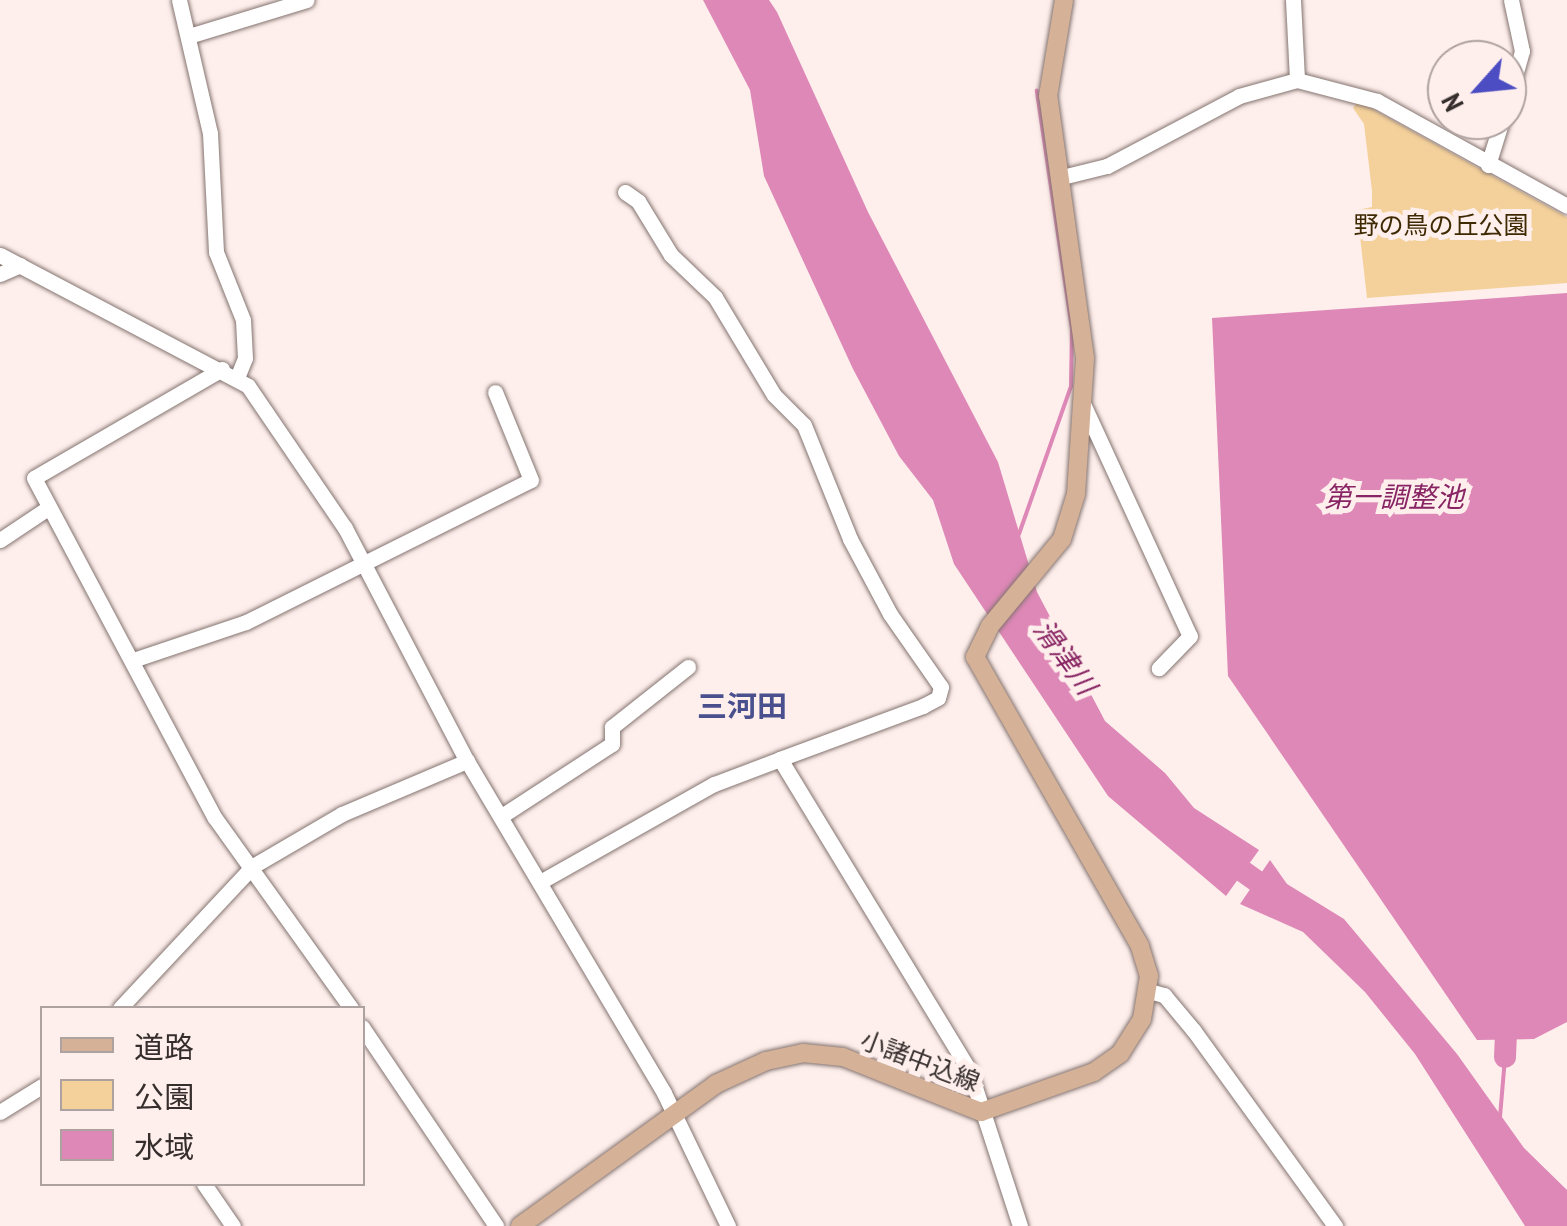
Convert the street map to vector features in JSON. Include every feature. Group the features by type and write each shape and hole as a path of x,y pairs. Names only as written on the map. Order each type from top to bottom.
{"main road":[{"path":"1064,0 1048,96 1082,324 1084,406 1074,504 1062,538 978,646 979,670 1140,946 1150,991"},
{"name":"小諸中込線","path":"520,1226 734,1073 803,1053 843,1057 981,1112 1110,1063 1138,1030 1150,991"}],"street":[{"path":"179,0 210,133 216,252 244,332 230,372 34,478 136,660 215,818 350,1006"},
{"path":"260,0 265,17"},
{"path":"190,36 265,17 308,0"},
{"path":"1292,0 1297,80"},
{"path":"1511,0 1520,40"},
{"path":"1058,178 1107,166 1253,90 1297,80 1358,92 1567,206"},
{"path":"1488,164 1496,140"},
{"path":"540,882 714,784 913,711 938,698 940,687 890,614 850,539 804,425 778,401 715,297 670,254 638,202 625,192"},
{"path":"0,255 230,372 335,511 467,761 674,1113 728,1226"},
{"path":"0,274 20,266"},
{"path":"136,660 246,622 531,480 495,392"},
{"path":"1084,406 1190,636 1159,668"},
{"path":"0,540 48,508"},
{"path":"502,815 612,744 612,727 688,667"},
{"path":"780,759 970,1072 1020,1226"},
{"path":"122,1006 253,866 342,814 467,761"},
{"path":"1150,991 1164,995 1194,1032 1335,1226"},
{"path":"365,1031 496,1226"},
{"path":"0,1112 40,1087"},
{"path":"205,1186 233,1226"}],"green space":[{"name":"野の鳥の丘公園","path":"1358,101 1567,217 1567,283 1367,298 1357,210 1372,207 1372,191 1364,124 1353,108"}],"water":[{"path":"703,0 769,0 777,12 868,212 998,462 1037,592 1105,721 1165,773 1194,808 1259,850 1226,896 1108,796 954,564 933,500 899,456 853,369 764,176 750,90"},
{"name":"第一調整池","path":"1567,293 1567,1022 1534,1039 1477,1040 1228,676 1212,318"},
{"path":"1270,860 1287,884 1344,919 1457,1054 1524,1148 1567,1190 1567,1226 1525,1226 1415,1054 1365,992 1303,932 1240,904"}],"waterway":[{"path":"1019,534 1071,386 1072,329 1037,91"},
{"name":"滑津川","path":"1220,855 1279,897"},
{"name":"第一調整池","path":"1505,1057 1507,1010"},
{"path":"1500,1117 1505,1057"}],"district":[{"name":"三河田","path":"742,706"}]}
